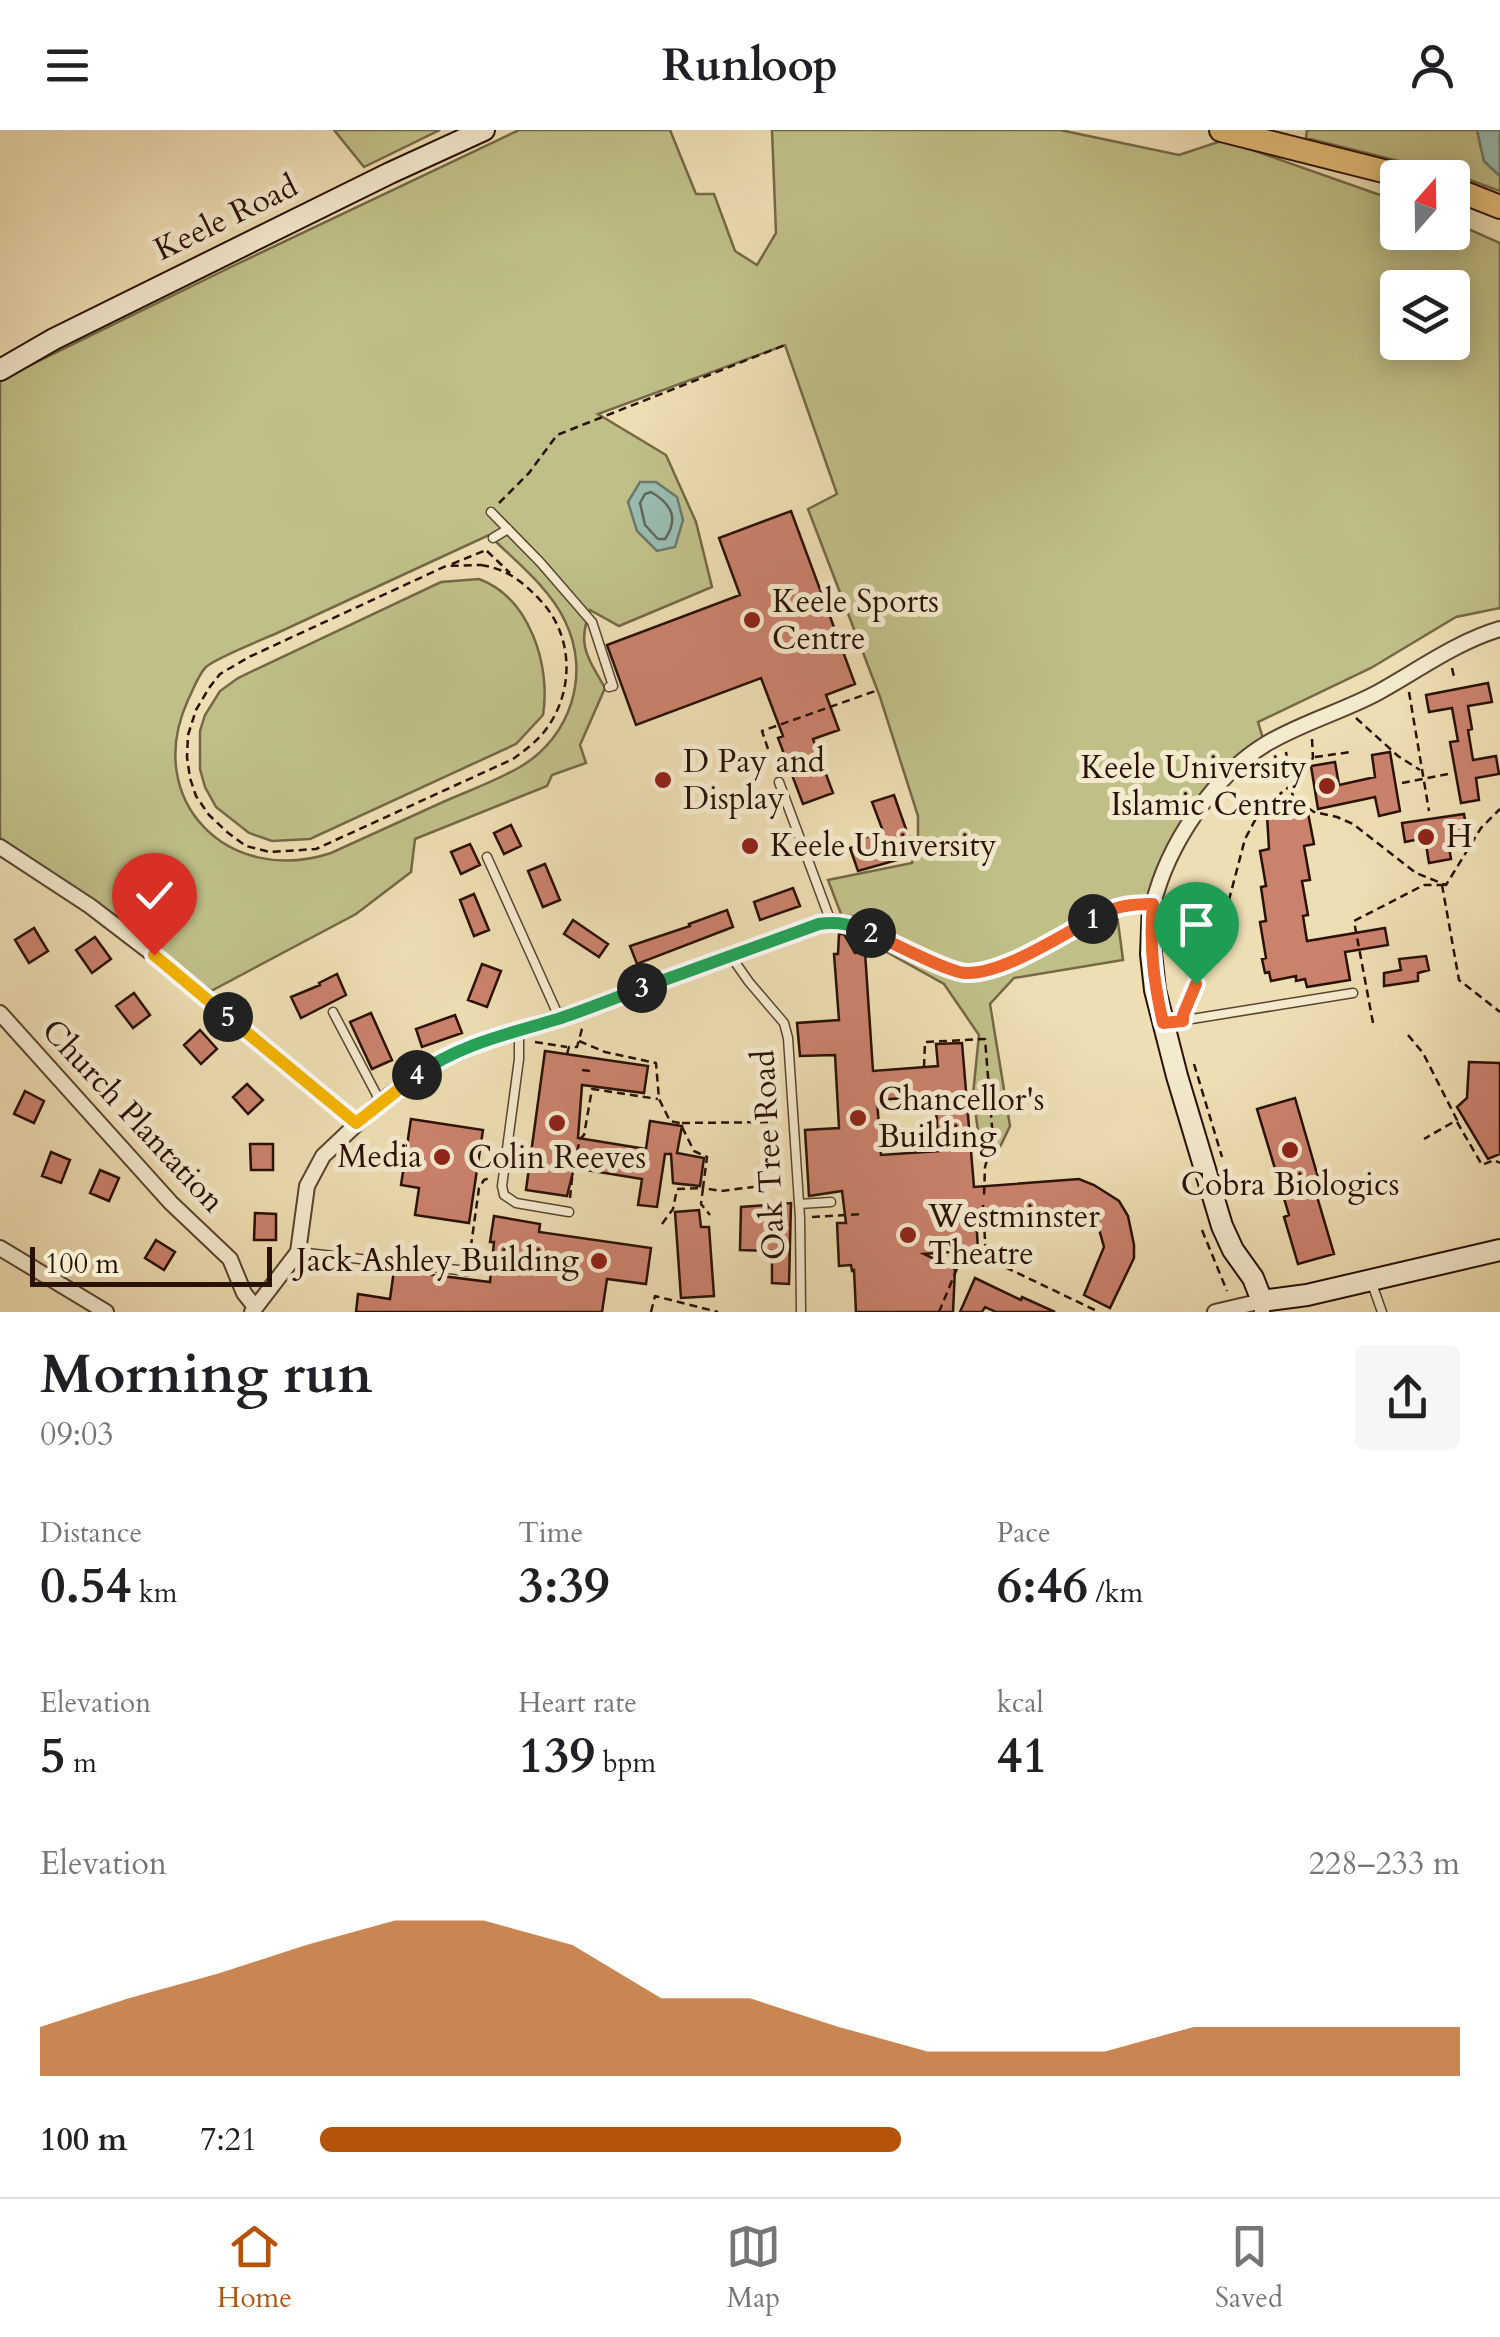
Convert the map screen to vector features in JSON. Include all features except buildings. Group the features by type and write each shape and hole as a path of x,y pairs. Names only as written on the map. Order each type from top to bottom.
{"main road":[{"path":"1221,130 1380,170"},
{"path":"1470,195 1500,207"}],"street":[{"name":"Keele Road","path":"0,370 213,260 484,130"},
{"path":"1262,1306 1253,1278 1232,1250 1222,1226 1173,1022 1155,990 1151,954 1153,904 1160,878 1194,816 1215,789 1252,754 1500,629"},
{"path":"0,847 141,945 356,1123"},
{"path":"254,1310 298,1252 307,1186 323,1156 380,1102 434,1063 808,927 831,922 851,924 962,973 1008,964 1108,910 1126,904 1153,904"},
{"name":"Church Plantation","path":"0,1013 171,1203 230,1259 254,1310"},
{"path":"0,1248 98,1310"},
{"path":"1222,1310 1262,1306 1500,1250"}],"lane":[{"path":"491,512 592,622 612,686 609,687"},
{"path":"493,538 508,529"},
{"path":"779,782 831,922"},
{"path":"488,856 560,1018"},
{"name":"Oak Tree Road","path":"730,955 784,1023 788,1038 800,1204 801,1312"},
{"path":"1173,1022 1353,993"},
{"path":"333,1012 380,1102"},
{"path":"519,1029 504,1195 516,1203 569,1212"},
{"path":"800,1204 831,1202"},
{"path":"298,1252 467,1271"},
{"path":"1371,1281 1382,1312"}],"path":[{"path":"491,512 529,473 558,435 786,345"},
{"path":"486,550 512,575 546,606 566,654 565,689 548,728 535,742 513,759 316,849 270,852 246,846 209,815 196,796 187,757 188,736 196,710 220,674 486,550"},
{"path":"446,566 498,568 512,575"},
{"path":"1406,676 1429,812"},
{"path":"768,749 762,732 878,690"},
{"path":"1344,707 1398,756 1422,771"},
{"path":"1309,723 1313,758"},
{"path":"1278,738 1286,753 1293,798 1314,812 1353,824 1416,873 1444,884"},
{"path":"1173,1022 1186,1006 1225,915 1245,840 1261,809 1290,786 1313,758 1351,752"},
{"path":"1402,783 1448,774"},
{"path":"1500,809 1481,828 1444,884 1459,980 1500,1012"},
{"path":"1374,1023 1354,921 1424,885 1444,884"},
{"path":"534,1042 577,1047 587,1026"},
{"path":"1408,1035 1422,1053 1482,1165 1494,1160 1500,1164"},
{"path":"924,1068 924,1042 985,1039 993,1140 985,1167 984,1197"},
{"path":"580,1041 604,1052 656,1063 659,1099 670,1122 796,1122"},
{"path":"567,1054 569,1047"},
{"path":"582,1070 590,1072"},
{"path":"577,1152 592,1089 659,1099"},
{"path":"1424,1140 1457,1120"},
{"path":"680,1123 694,1151 707,1157 701,1204 710,1215"},
{"path":"569,1212 574,1169"},
{"path":"467,1271 479,1188 484,1180 504,1172"},
{"path":"662,1224 673,1209 675,1188 721,1190 797,1181"},
{"path":"983,1205 986,1258"},
{"path":"809,1217 862,1214"},
{"path":"1201,1230 1228,1295 1222,1310"},
{"path":"939,1312 961,1260 986,1258 1099,1312"},
{"path":"650,1312 655,1296 718,1312"}],"shaded area":[{"path":"334,130 440,130 364,167"},
{"path":"519,130 670,130 696,194 714,194 735,251 757,265 776,233 772,130 1060,130 1179,155 1224,140 1380,195 1380,250 1470,250 1470,230 1500,243 1500,608 1456,617 1371,668 1258,722 1265,745 1194,817 1153,905 1116,907 1123,960 1014,978 990,1004 1010,1126 1000,1147 980,1146 973,1094 979,1035 944,984 847,930 828,880 912,863 918,840 918,816 880,697 808,509 837,494 785,345 598,414 666,455 696,522 712,587 619,626 590,610 584,642 605,688 580,745 586,763 552,775 547,786 415,839 411,872 356,914 211,991 115,915 0,838 0,380","holes":["489,535 531,575 565,621 573,641 576,683 564,722 538,754 520,767 331,853 294,860 259,858 229,846 204,827 186,802 177,771 177,737 188,700 206,667"]},
{"path":"1307,130 1477,130 1484,161 1500,176 1500,191 1470,180 1470,160 1395,160 1306,138"},
{"path":"479,579 512,601 524,617 540,655 543,715 516,744 310,839 272,841 249,833 216,807 200,769 200,731 220,691 238,678 441,582"}],"water":[{"path":"1477,130 1500,130 1500,176 1484,161"},
{"path":"640,482 656,482 677,497 683,520 675,547 657,551 637,531 628,502"}],"place":[{"name":"Keele Sports Centre","path":"752,620"},
{"name":"D Pay and Display","path":"663,780"},
{"name":"Keele University Islamic Centre","path":"1327,786"},
{"name":"H","path":"1426,837"},
{"name":"Keele University","path":"750,846"},
{"name":"Chancellor's Building","path":"858,1118"},
{"name":"Colin Reeves","path":"557,1123"},
{"name":"Cobra Biologics","path":"1290,1150"},
{"name":"Media","path":"442,1157"},
{"name":"Westminster Theatre","path":"908,1235"},
{"name":"Jack Ashley Building","path":"599,1261"}],"route":[{"path":"154,955 356,1123 434,1063 492,1038 584,1010 808,927 831,922 851,924 962,973 1008,964 1108,910 1126,904 1153,904 1151,954 1163,1023 1183,1021 1196,984"}]}
